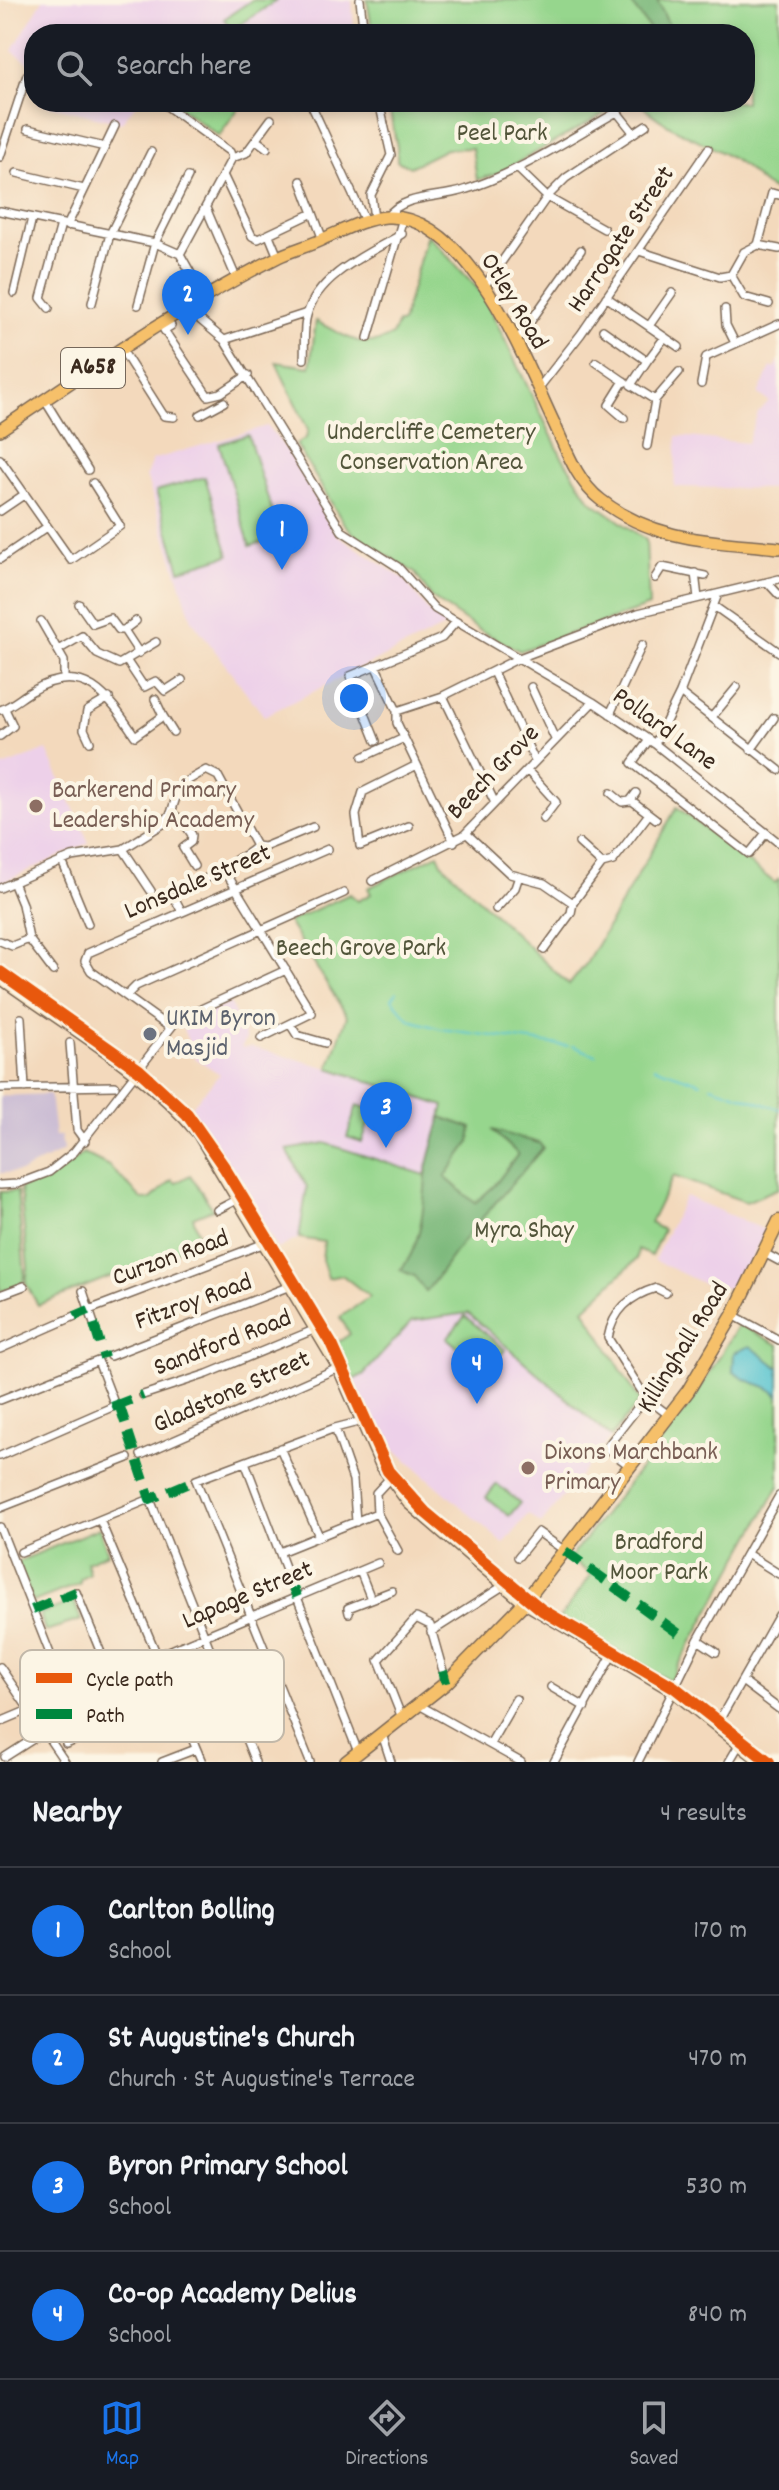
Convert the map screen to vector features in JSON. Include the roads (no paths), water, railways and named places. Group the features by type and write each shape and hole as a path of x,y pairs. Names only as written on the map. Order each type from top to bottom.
{"highway":[{"name":"Killinghall Road","path":"353,1758 479,1653 524,1603 670,1416 733,1315 779,1221"}],"main road":[{"name":"Otley Road","path":"0,430 187,309 278,257 375,219 403,218 436,234 484,287 516,342 580,475 598,497 615,510 653,530 675,536 779,548"},
{"path":"0,978 175,1106 240,1198 338,1368 389,1479 408,1503 524,1603 672,1691 761,1762"}],"street":[{"path":"360,0 363,24"},
{"path":"0,157 24,84"},
{"path":"175,112 230,152 232,158"},
{"path":"316,112 375,219"},
{"path":"375,219 371,195 391,155 381,112"},
{"path":"375,219 414,200 460,191 517,168 617,112 633,132"},
{"path":"180,254 232,158 246,153 271,119"},
{"path":"484,287 547,197 574,172 646,125"},
{"path":"49,308 41,298 64,225 115,126"},
{"path":"28,129 105,147"},
{"path":"256,140 267,148"},
{"name":"Harrogate Street","path":"538,389 639,251 708,149"},
{"path":"92,303 110,234 151,152"},
{"path":"517,168 547,197 604,229"},
{"path":"17,173 84,189"},
{"path":"223,175 252,236 258,239 311,214"},
{"path":"138,305 155,243 188,177"},
{"path":"301,181 323,240"},
{"path":"758,245 772,193 779,195"},
{"path":"206,208 238,280"},
{"path":"0,211 155,243 180,254 205,298"},
{"path":"14,293 32,218"},
{"path":"368,338 402,234 403,218"},
{"path":"224,340 307,313 342,269 402,234"},
{"path":"269,235 278,257"},
{"path":"731,275 744,252 758,245 779,249"},
{"path":"516,342 581,250"},
{"path":"639,251 710,276 731,275"},
{"path":"731,275 744,297 769,304"},
{"path":"649,326 672,293"},
{"path":"606,297 679,347"},
{"name":"Pollard Lane","path":"187,309 224,340 342,531 398,567 414,581 435,609 593,702 652,742 779,843"},
{"path":"725,309 726,325 735,343"},
{"path":"304,359 307,313"},
{"path":"701,384 706,357 779,324"},
{"path":"171,326 164,330 202,392 221,404 200,415"},
{"path":"603,330 647,361"},
{"path":"624,418 609,405 665,337"},
{"path":"122,350 164,416 174,417"},
{"path":"596,362 655,400"},
{"path":"647,446 655,400 679,372"},
{"path":"213,397 248,375"},
{"path":"44,399 88,470"},
{"path":"0,459 71,560 120,526 93,483"},
{"path":"0,511 25,494"},
{"path":"0,559 47,527"},
{"path":"655,578 662,567 705,576"},
{"path":"695,573 698,598"},
{"path":"397,711 443,696 494,674 519,658 638,613 779,579"},
{"path":"767,582 779,595"},
{"path":"718,594 680,693 652,742 632,763 749,854 766,833"},
{"path":"79,604 93,624 108,617 119,630 124,630 136,621"},
{"path":"714,606 779,652"},
{"path":"41,621 64,661 64,677"},
{"path":"376,741 350,676 442,638 455,623"},
{"path":"124,630 139,653"},
{"path":"58,650 82,636 95,651 119,664 156,642"},
{"path":"610,714 642,645"},
{"path":"126,660 144,687 156,681 165,691 182,680"},
{"path":"375,665 397,711 397,723 454,842"},
{"path":"494,674 535,761"},
{"path":"0,736 13,726 2,710 33,689 64,677 88,683 109,698 135,736 163,716"},
{"path":"531,687 555,739"},
{"path":"712,717 737,687"},
{"path":"680,693 779,770"},
{"path":"443,696 495,803"},
{"path":"90,742 84,729 87,711 109,698"},
{"path":"155,699 173,732"},
{"name":"Beech Grove","path":"372,881 454,842 466,833 593,702"},
{"path":"751,750 774,718"},
{"path":"363,757 404,738"},
{"path":"409,826 360,846 356,815 363,792 417,765"},
{"path":"0,888 62,861 123,849 163,824 171,813 180,785 209,770 222,782 256,846"},
{"path":"527,770 556,802 543,819"},
{"path":"611,793 622,802 633,796 656,819"},
{"path":"171,813 182,820 192,835 191,842 181,846 194,866"},
{"path":"544,950 602,864 613,861 649,814"},
{"path":"256,846 264,847 313,827"},
{"path":"466,833 518,879 544,883 573,903"},
{"path":"579,843 602,864"},
{"path":"182,912 175,899 177,890 225,871 230,863 251,853 256,846"},
{"path":"123,849 151,891"},
{"name":"Lonsdale Street","path":"126,996 91,971 85,957 94,948 328,849"},
{"path":"62,861 88,924"},
{"path":"225,871 312,1013 261,1038"},
{"path":"496,909 501,897 518,879"},
{"path":"13,882 22,904 29,939 40,963 53,971"},
{"path":"169,1027 126,996 136,986 344,893"},
{"path":"563,923 572,931"},
{"path":"0,941 12,946 29,939"},
{"path":"0,1185 17,1184 49,1172 85,1141 169,1027 184,1015 286,970"},
{"path":"21,1018 25,1088"},
{"path":"290,1024 297,1035 325,1043"},
{"path":"70,1043 77,1130 85,1141"},
{"path":"0,1088 115,1086"},
{"path":"217,1210 240,1198"},
{"name":"Curzon Road","path":"89,1310 265,1243"},
{"path":"764,1253 779,1261"},
{"path":"0,1295 24,1286"},
{"name":"Fitzroy Road","path":"110,1356 290,1286"},
{"path":"666,1293 656,1288 637,1294 625,1303 611,1323 608,1338 646,1398 670,1416"},
{"path":"83,1291 94,1324"},
{"path":"733,1315 779,1340"},
{"path":"0,1349 75,1316"},
{"name":"Sandford Road","path":"143,1395 207,1374 316,1329"},
{"path":"0,1400 98,1361 114,1403 112,1407 0,1456"},
{"name":"Gladstone Street","path":"141,1455 338,1368"},
{"path":"630,1466 606,1448 639,1406"},
{"path":"264,1650 196,1480 335,1428 362,1421"},
{"path":"335,1428 353,1480 356,1522"},
{"path":"280,1448 319,1536"},
{"name":"Gladstone Street","path":"0,1508 128,1458"},
{"path":"245,1462 293,1588"},
{"path":"389,1479 376,1493 377,1513 398,1551"},
{"path":"638,1762 698,1640 779,1496"},
{"path":"21,1552 150,1499 211,1650"},
{"path":"280,1552 377,1513"},
{"path":"100,1520 154,1650"},
{"path":"0,1527 48,1650"},
{"path":"518,1557 538,1532 565,1551"},
{"path":"747,1554 779,1574"},
{"path":"0,1561 10,1557"},
{"name":"Lapage Street","path":"171,1650 378,1563"},
{"path":"360,1571 371,1599"},
{"path":"431,1632 503,1586"},
{"path":"349,1613 348,1608 392,1591"},
{"path":"76,1592 100,1650"},
{"path":"297,1597 353,1758"},
{"path":"716,1726 779,1615"},
{"path":"402,1718 379,1660 416,1618 430,1625 443,1671"},
{"path":"698,1640 716,1652"},
{"path":"554,1762 611,1657"},
{"path":"1,1669 20,1697"},
{"path":"742,1681 779,1708"},
{"path":"551,1687 585,1707"},
{"path":"284,1699 310,1762"},
{"path":"490,1744 516,1699"},
{"path":"419,1705 521,1762"},
{"name":"Lapage Street","path":"0,1722 20,1714"},
{"path":"382,1734 391,1762"},
{"path":"5,1757 28,1742"},
{"path":"51,1742 65,1762"},
{"path":"66,1744 71,1742"},
{"path":"193,1742 202,1762"},
{"path":"247,1742 255,1762"},
{"path":"729,1762 739,1745"},
{"path":"162,1762 196,1749"}],"water":[{"path":"750,1346 779,1368 779,1396 733,1371 734,1353"}],"waterway":[{"path":"397,992 392,999 410,1020 441,1029 568,1046"},
{"path":"573,1046 596,1055"},
{"path":"654,1067 701,1083"},
{"path":"711,1086 779,1109"}],"place":[{"name":"St Augustine's Church","path":"188,335"},
{"name":"Carlton Bolling","path":"282,570"},
{"name":"Barkerend Primary Leadership Academy","path":"36,806"},
{"name":"UKIM Byron Masjid","path":"150,1034"},
{"name":"Byron Primary School","path":"386,1148"},
{"name":"Co-op Academy Delius","path":"477,1404"},
{"name":"Dixons Marchbank Primary","path":"528,1468"}],"park label":[{"name":"Peel Park","path":"502,134"},
{"name":"Undercliffe Cemetery Conservation Area","path":"431,448"},
{"name":"Beech Grove Park","path":"361,949"},
{"name":"Myra Shay","path":"524,1231"},
{"name":"Bradford Moor Park","path":"659,1558"}]}
